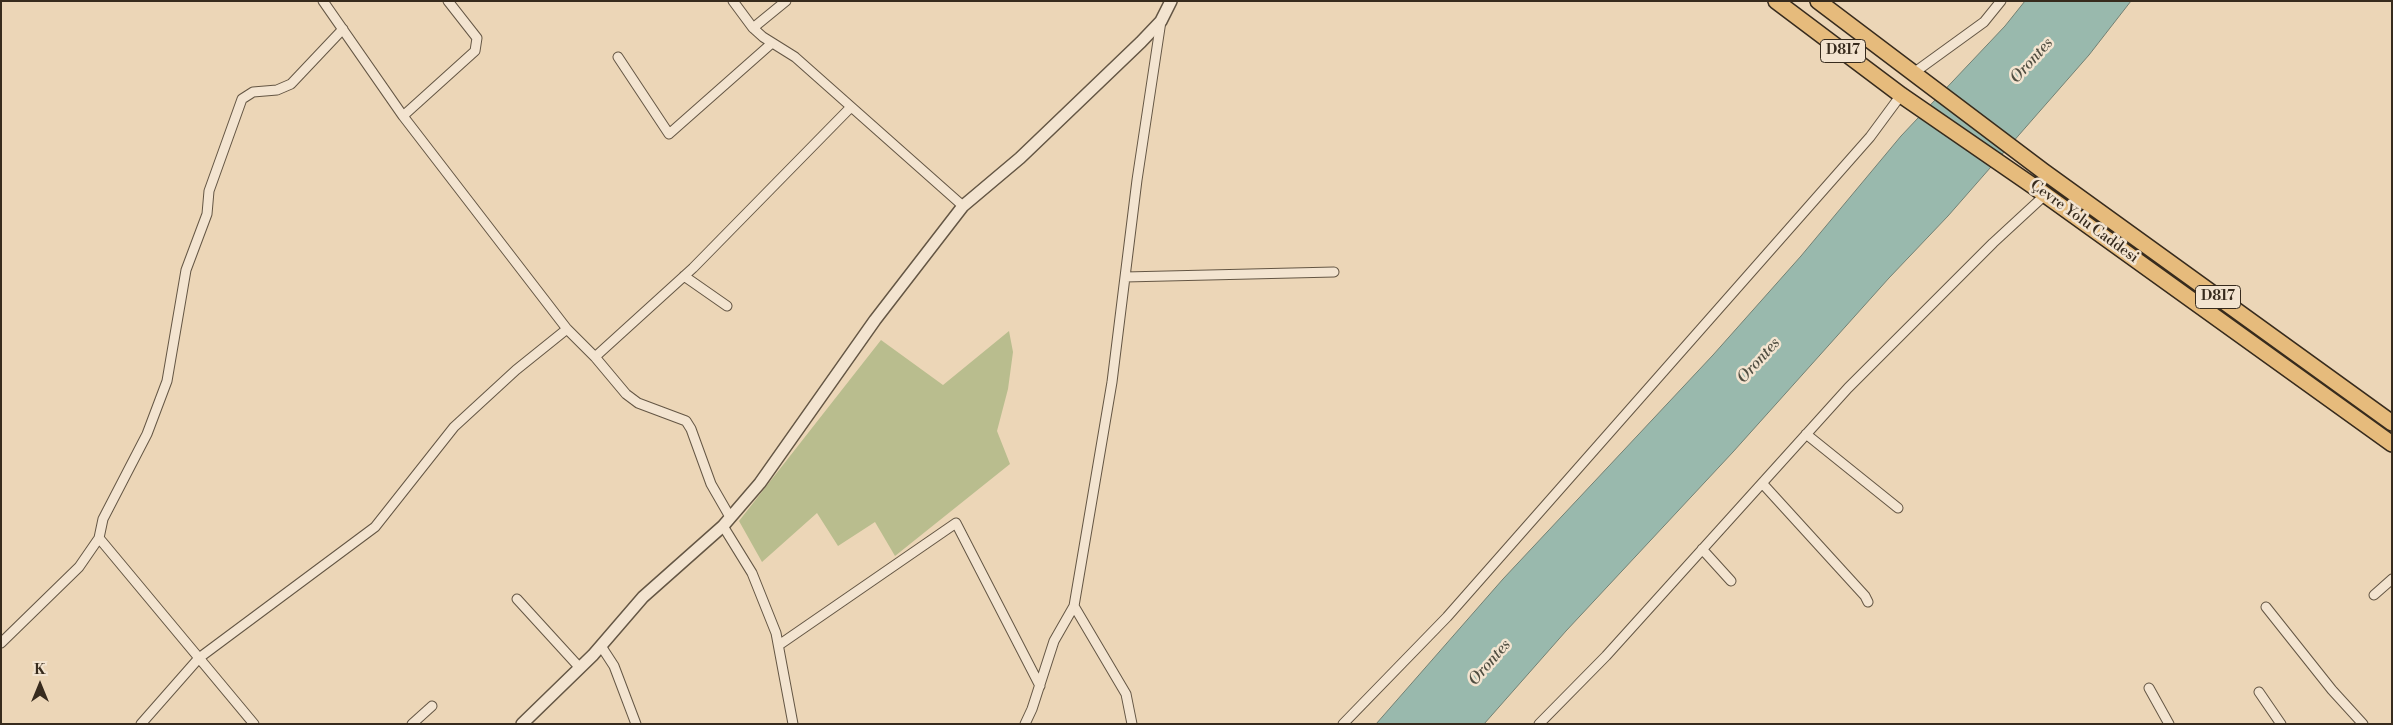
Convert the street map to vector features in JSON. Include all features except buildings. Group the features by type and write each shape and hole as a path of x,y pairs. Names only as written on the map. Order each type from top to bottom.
{"highway":[{"name":"Çevre Yolu Caddesi","path":"1776,1 1906,98 2039,190 2392,444"},
{"name":"Çevre Yolu Caddesi","path":"1818,1 1928,82 2043,171 2392,423"}],"street":[{"path":"322,1 403,116 567,329 595,357 626,394 638,403 686,421 691,429 726,522 752,573 776,633 793,724"},
{"path":"403,116 475,50 476,38 473,31 448,1"},
{"path":"733,1 753,28 794,57 963,206"},
{"path":"753,28 786,1"},
{"path":"1024,724 1032,709 1054,641 1074,606 1112,382 1137,180 1161,21 1171,1"},
{"path":"1914,72 1984,22 2001,1"},
{"path":"522,724 601,646 643,597 726,522 760,483 875,320 963,206 1020,158 1161,21"},
{"path":"1,643 68,579 99,538 103,519 147,434 167,381 186,270 207,214 209,191 242,99 253,92 277,90 291,84 343,29"},
{"path":"618,57 669,134 772,43"},
{"path":"1344,724 1447,617 1906,98"},
{"path":"595,357 684,276 851,107"},
{"path":"1539,724 1606,656 1848,388 1993,243 2039,190"},
{"path":"1125,277 1334,272"},
{"path":"684,276 727,306"},
{"path":"141,724 199,658 375,527 454,427 516,370 567,329"},
{"path":"1806,434 1898,508"},
{"path":"1762,483 1865,596 1868,602"},
{"path":"779,645 956,523 1040,686"},
{"path":"99,538 254,724"},
{"path":"1702,549 1731,581"},
{"path":"2374,595 2392,578"},
{"path":"517,599 580,668"},
{"path":"1074,606 1126,694 1132,724"},
{"path":"2266,607 2332,690 2363,724"},
{"path":"601,646 614,666 636,724"},
{"path":"2149,688 2169,724"},
{"path":"2259,692 2281,724"},
{"path":"412,724 432,706"}],"green space":[{"path":"1009,331 1013,352 1008,389 997,431 1010,464 895,556 875,522 838,546 817,513 762,562 739,521 881,340 943,385"}],"water":[{"name":"Orontes","path":"2025,1 2131,1 2089,55 1948,216 1889,278 1733,452 1566,631 1484,724 1376,724 1503,579 1713,355 1801,256 1901,136 2005,26"}]}
